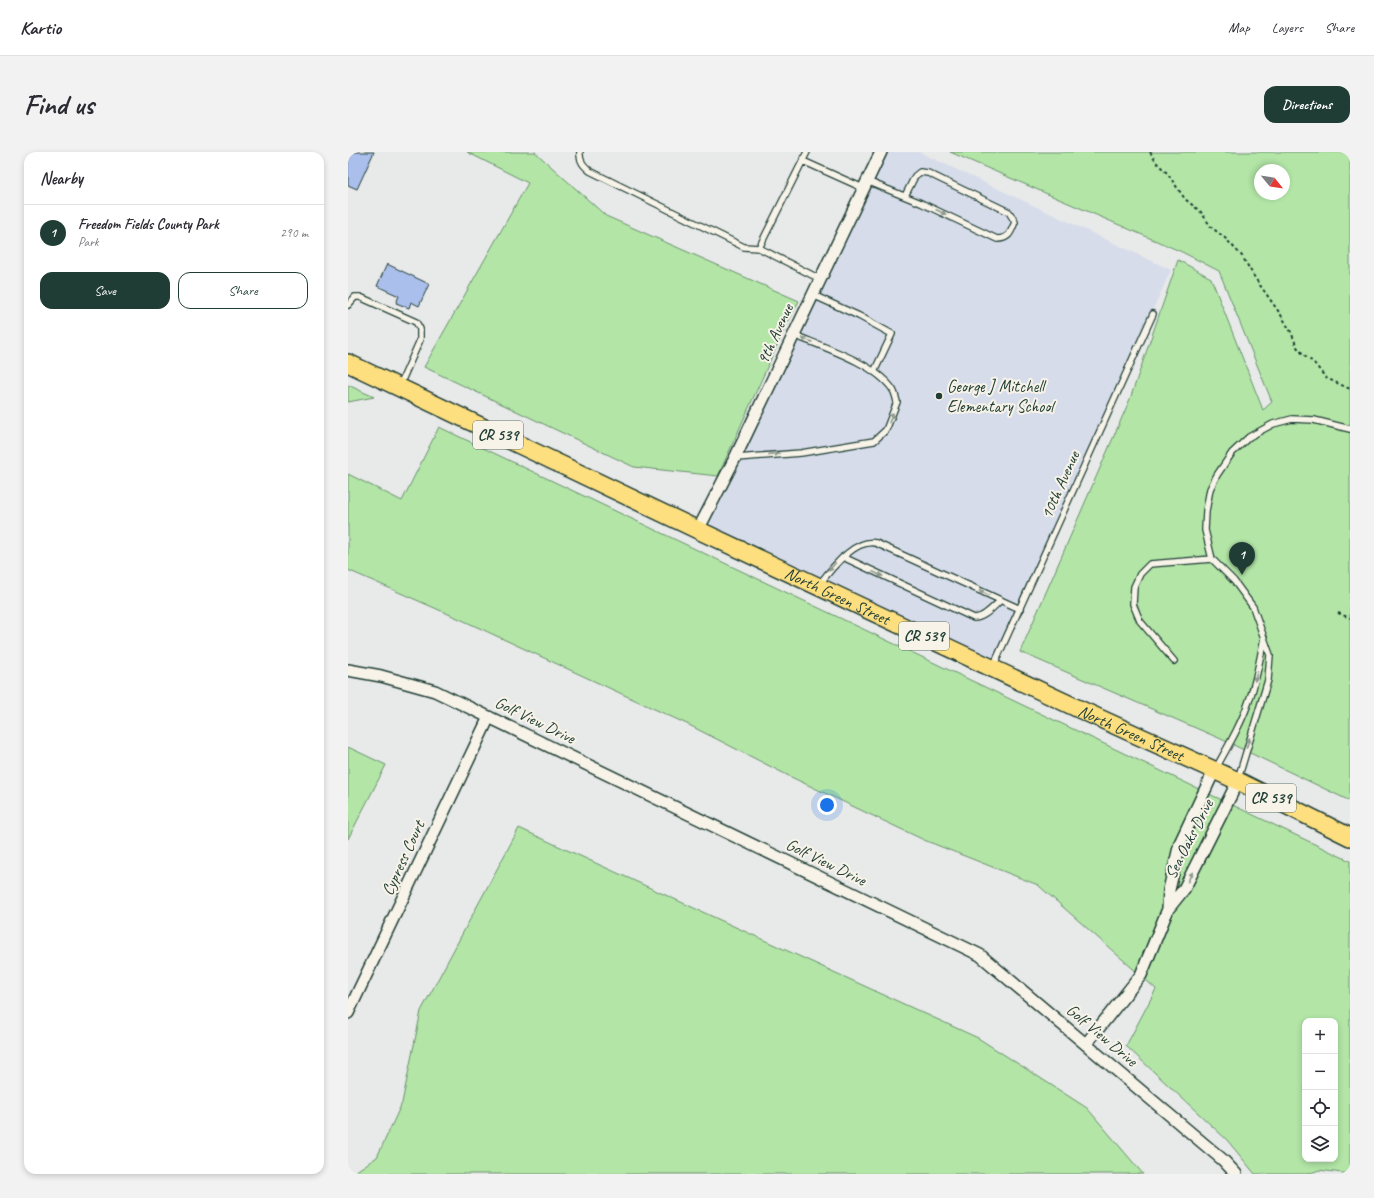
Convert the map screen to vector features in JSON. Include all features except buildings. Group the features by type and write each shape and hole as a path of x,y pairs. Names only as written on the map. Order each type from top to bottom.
{"main road":[{"name":"North Green Street","path":"348,363 698,530 1238,781 1350,837"}],"street":[{"name":"9th Avenue","path":"698,530 735,458 881,152"},
{"name":"Golf View Drive","path":"348,670 381,676 435,691 980,955 1223,1160 1236,1174"},
{"name":"Cypress Court","path":"348,1014 489,717"},
{"name":"Sea Oaks Drive","path":"1168,909 1169,890 1180,843 1214,771"},
{"name":"Sea Oaks Drive","path":"1086,1044 1141,975 1168,909 1184,889 1238,781"}],"lane":[{"path":"580,152 583,165 590,171 744,247 759,248 820,279"},
{"path":"759,248 807,152"},
{"path":"803,160 865,185 905,196 997,239 1004,239 1008,236 1015,222 1010,212 928,172 920,172 915,176 905,196"},
{"path":"813,295 859,316 892,334 874,372"},
{"path":"348,305 355,297 360,297 416,322 420,329 420,340 399,388"},
{"name":"10th Avenue","path":"993,668 1153,314"},
{"path":"735,458 801,453 874,441 886,430 898,402 893,390 874,372 862,364 794,335"},
{"path":"1238,781 1268,680 1270,655 1252,607 1234,582 1212,559 1205,530 1206,511 1210,489 1217,475 1232,453 1249,437 1273,424 1292,419 1314,420 1350,429"},
{"path":"818,586 830,570 843,557 863,543 870,541 1020,609"},
{"path":"843,557 974,618 983,616 1001,600"},
{"path":"1174,661 1140,621 1133,604 1134,587 1140,574 1150,564 1212,559"},
{"path":"1214,771 1242,718 1259,666 1264,638"}],"path":[{"path":"1150,152 1185,199 1201,212 1211,227 1225,238 1242,256 1281,315 1291,332 1297,347 1321,370 1326,378 1350,389"},
{"path":"1338,613 1350,618"}],"shaded area":[{"name":"George J Mitchell Elementary School","path":"881,152 919,152 1171,270 990,666 698,530"}],"green space":[{"path":"467,152 535,152 606,216 799,301 784,330 718,476 634,467 424,367 528,183"},
{"path":"950,152 1350,152 1350,801 1221,739 1020,652 1130,399 1178,260 1211,278 1263,410 1272,402 1219,271 1182,252"},
{"path":"348,385 374,397 348,402"},
{"path":"439,427 1350,861 1350,1174 1319,1170 1308,1174 1255,1174 1227,1140 1126,1046 1156,989 1038,885 924,840 791,777 689,725 462,620 348,570 348,474 402,501"},
{"path":"348,747 386,765 348,839"},
{"path":"519,828 978,1038 1087,1108 1143,1174 352,1174 377,1157 402,1103 421,1011"}],"place":[{"name":"George J Mitchell Elementary School","path":"939,396"},
{"name":"Freedom Fields County Park","path":"1242,575"}]}
